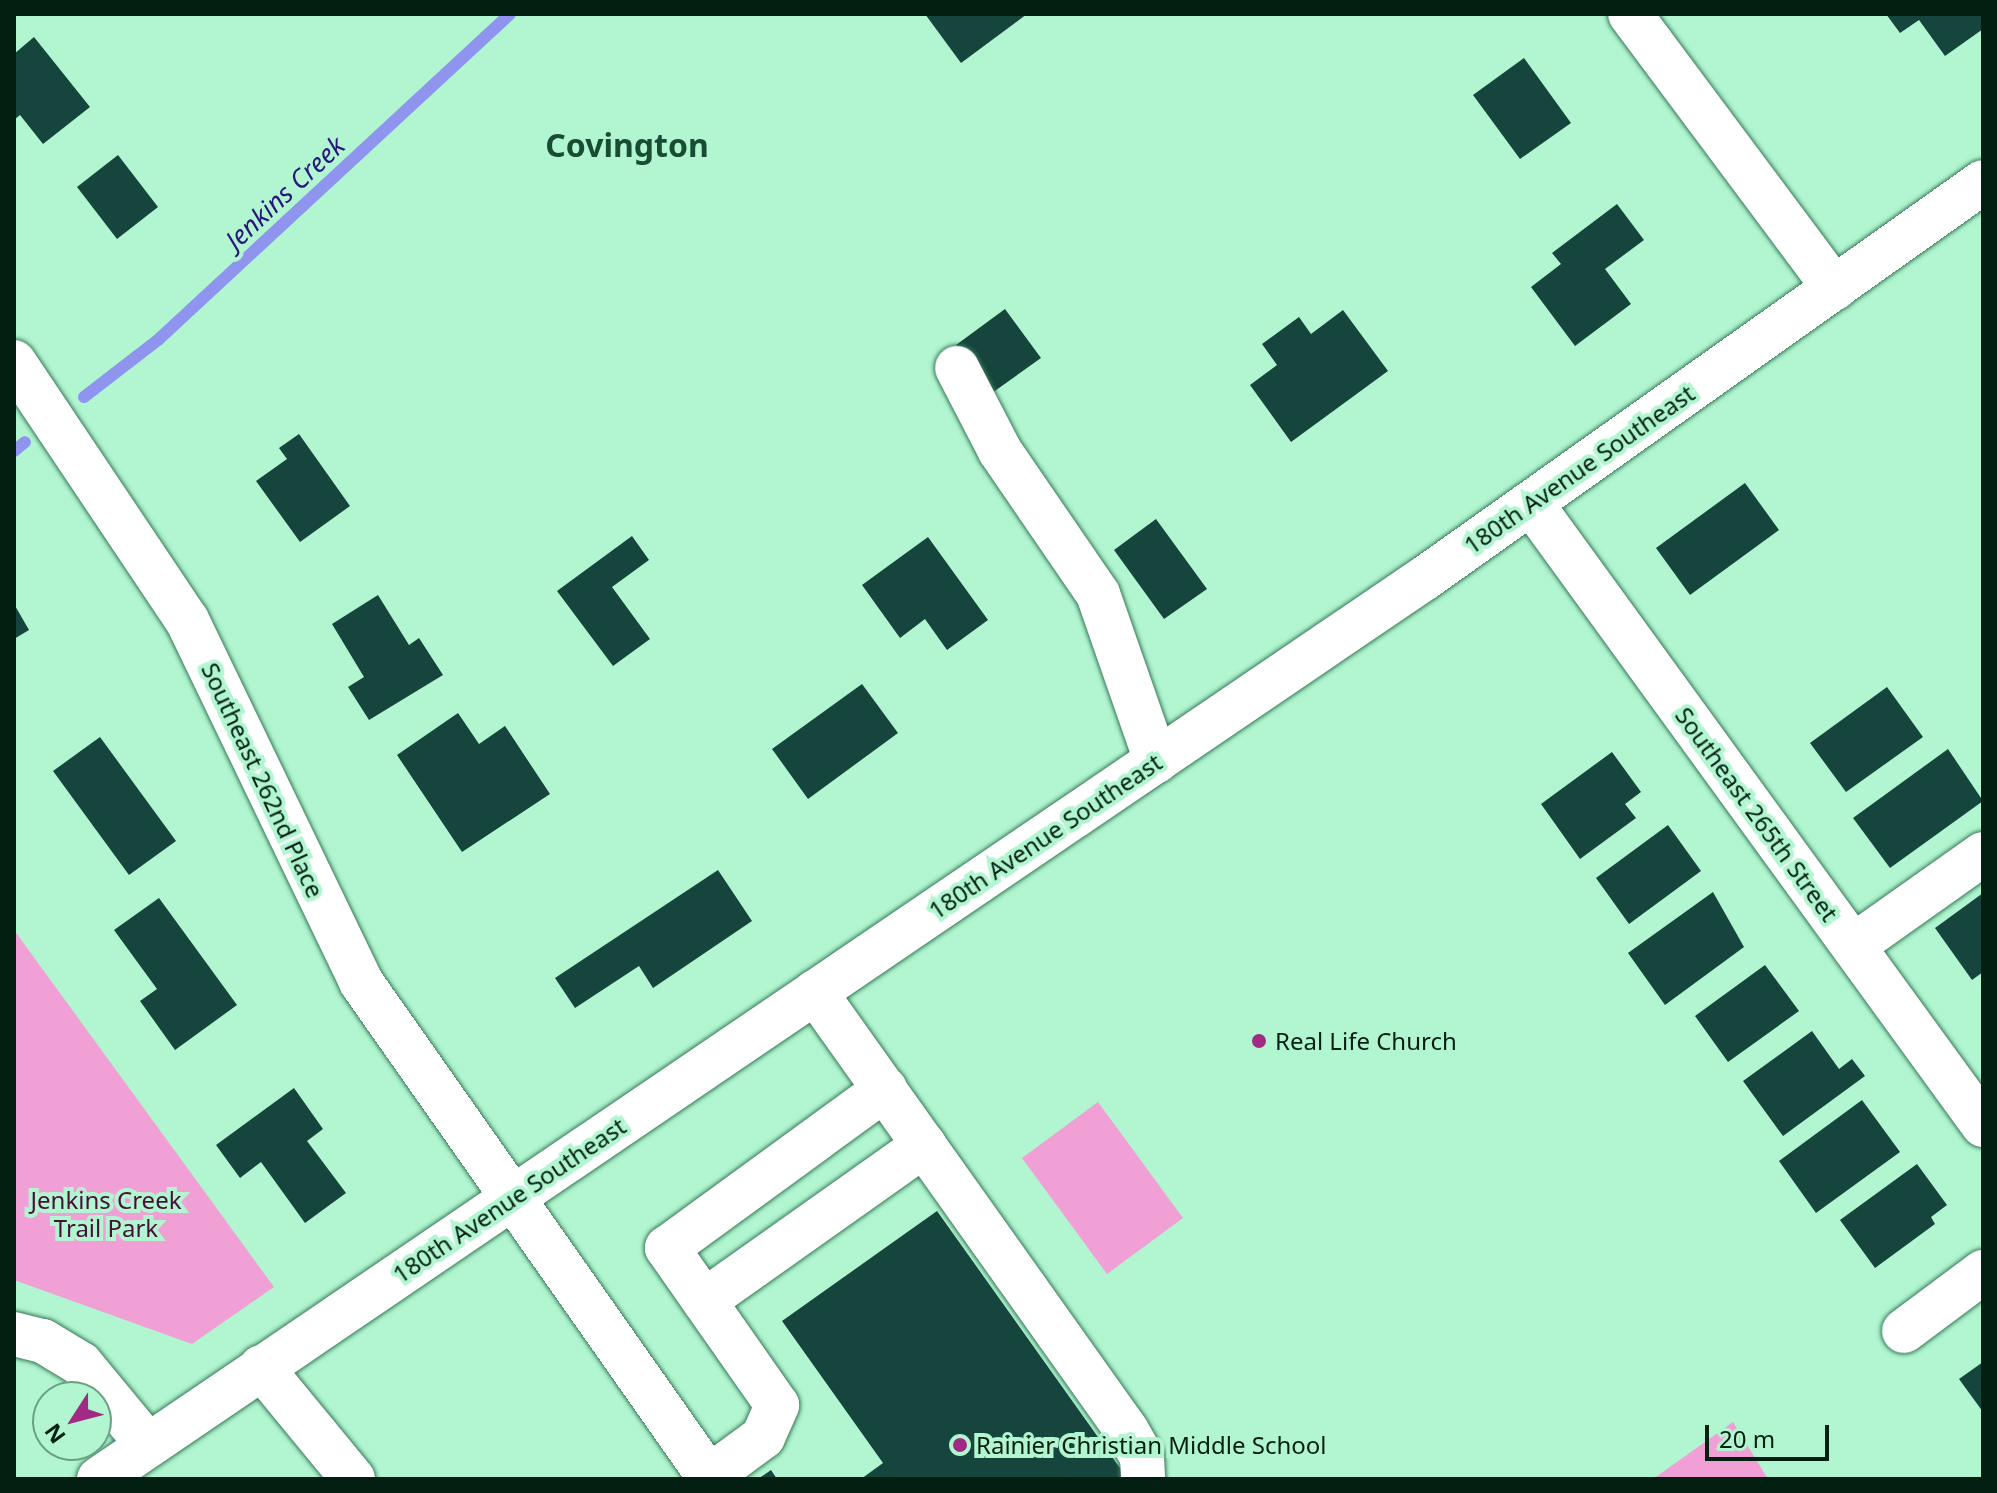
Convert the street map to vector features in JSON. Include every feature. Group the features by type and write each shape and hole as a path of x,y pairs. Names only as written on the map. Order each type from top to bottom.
{"street":[{"path":"1630,14 1834,288"},
{"name":"180th Avenue Southeast","path":"99,1479 1531,503 1983,182"},
{"name":"Southeast 262nd Place","path":"14,362 187,620 361,982 707,1478"},
{"path":"957,368 1000,451 1098,594 1156,761"},
{"name":"Southeast 265th Street","path":"1531,503 1983,1125"},
{"path":"1853,946 1983,854"},
{"path":"815,992 1127,1431 1142,1457 1143,1479"},
{"path":"707,1478 763,1437 777,1405 667,1248 885,1089"},
{"path":"704,1301 924,1145"},
{"path":"1904,1331 1983,1272"},
{"path":"14,1334 43,1341 81,1364 148,1445"},
{"path":"261,1367 353,1479"}],"green space":[{"name":"Jenkins Creek Trail Park","path":"14,930 274,1287 192,1344 14,1280"},
{"path":"1098,1102 1183,1218 1107,1274 1022,1158"},
{"path":"1733,1422 1768,1479 1653,1479"}],"building":[{"path":"925,14 1027,14 961,63"},
{"path":"1886,14 1983,14 1983,29 1945,56 1919,20 1900,33"},
{"path":"34,37 90,107 43,144 20,115 14,120 14,54"},
{"path":"1524,58 1571,123 1520,159 1473,95"},
{"path":"118,155 158,207 117,239 77,187"},
{"path":"1617,204 1644,240 1605,269 1631,304 1575,346 1531,287 1561,264 1552,253"},
{"path":"1005,309 1041,358 992,393 956,345"},
{"path":"1343,310 1388,371 1291,442 1250,385 1277,365 1262,344 1299,317 1311,334"},
{"path":"299,434 350,506 300,542 256,481 287,459 279,448"},
{"path":"1745,483 1779,530 1690,595 1656,548"},
{"path":"1156,519 1207,589 1164,619 1114,550"},
{"path":"632,536 649,560 612,587 650,639 613,666 557,591"},
{"path":"928,537 988,620 947,650 925,619 900,638 862,585"},
{"path":"378,595 409,645 419,638 443,675 369,720 348,687 364,677 332,624"},
{"path":"14,604 29,630 14,639"},
{"path":"862,684 898,733 808,799 772,749"},
{"path":"1887,687 1923,737 1846,792 1810,743"},
{"path":"458,713 479,744 505,726 550,794 462,852 397,755"},
{"path":"100,737 176,841 129,875 53,771"},
{"path":"1948,749 1983,801 1890,868 1853,818"},
{"path":"1612,752 1641,792 1625,804 1636,818 1580,859 1541,804"},
{"path":"1668,825 1701,871 1629,924 1596,878"},
{"path":"718,870 752,921 653,988 639,966 575,1008 555,978"},
{"path":"1713,892 1744,947 1665,1005 1628,953"},
{"path":"1983,893 1983,972 1972,980 1935,928"},
{"path":"159,898 237,1005 175,1050 140,1001 157,989 114,930"},
{"path":"1765,965 1799,1011 1728,1062 1695,1016"},
{"path":"1812,1031 1839,1069 1852,1059 1865,1076 1783,1136 1743,1081"},
{"path":"294,1088 323,1129 307,1141 346,1193 305,1223 261,1162 240,1178 216,1145"},
{"path":"1862,1100 1900,1152 1816,1213 1779,1161"},
{"path":"1917,1164 1947,1205 1931,1217 1935,1224 1875,1268 1840,1220"},
{"path":"937,1211 1125,1475 1119,1479 861,1479 883,1463 782,1321"},
{"path":"1983,1362 1983,1412 1959,1379"},
{"path":"771,1470 777,1479 758,1479"}],"waterway":[{"name":"Jenkins Creek","path":"84,397 159,339 510,14"},
{"name":"Jenkins Creek","path":"14,451 25,442"}],"place":[{"name":"Real Life Church","path":"1259,1041"},
{"name":"Rainier Christian Middle School","path":"960,1445"}],"district":[{"name":"Covington","path":"627,145"}]}
